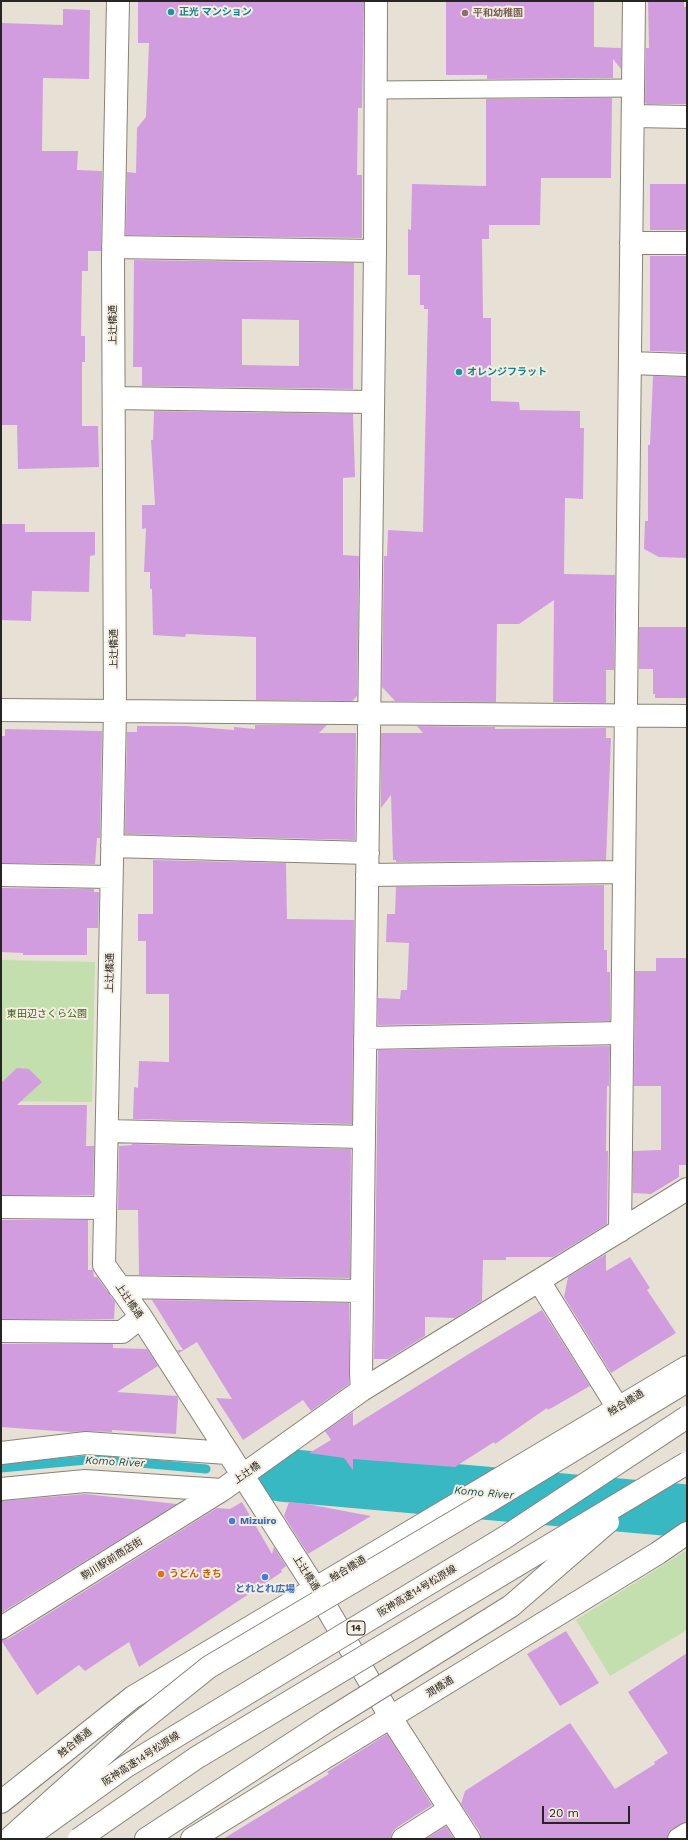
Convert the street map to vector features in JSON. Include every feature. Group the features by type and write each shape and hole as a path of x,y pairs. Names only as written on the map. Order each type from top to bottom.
{"main road":[{"name":"上辻橋通","path":"118,1 113,247 115,710 104,1265 141,1317 227,1453 316,1588 391,1718 469,1839"},
{"path":"362,1390 368,853 368,713 375,251 376,1"},
{"path":"620,1231 623,872 634,116 634,1"},
{"path":"634,116 687,116"},
{"path":"631,243 687,243"},
{"path":"113,247 375,251"},
{"path":"630,363 687,365"},
{"path":"114,398 372,402"},
{"path":"1,710 687,716"},
{"path":"112,846 368,853"},
{"path":"367,875 623,872"},
{"path":"1,875 111,877"},
{"path":"366,1038 622,1033"},
{"path":"107,1131 364,1137"},
{"name":"上辻橋","path":"222,1490 362,1390 687,1189"},
{"path":"1,1207 105,1208"},
{"path":"539,1281 618,1408"},
{"path":"119,1287 362,1291"},
{"path":"1,1331 122,1332 141,1317"},
{"name":"触合橋通","path":"1,1802 133,1697 687,1367"},
{"path":"9,1839 134,1727 209,1667 486,1503 687,1381"},
{"name":"阪神高速14号松原線","path":"25,1839 125,1767 504,1538 687,1417"},
{"path":"1,1453 86,1443 227,1453"},
{"path":"79,1839 196,1758 687,1463"},
{"path":"1,1489 85,1481 222,1490"},
{"path":"146,1839 327,1721 511,1606 656,1481"},
{"name":"駒川駅前商店街","path":"1,1628 222,1490"},
{"name":"潤橋通","path":"192,1839 658,1554 687,1534"},
{"path":"403,1839 450,1809"},
{"path":"679,1839 687,1834"}],"lane":[{"path":"375,90 634,88"}],"green space":[{"name":"東田辺さくら公園","path":"1,960 95,962 92,1102 1,1101"},
{"path":"687,1550 687,1630 610,1676 576,1620"}],"building":[{"path":"138,1 364,1 362,108 358,108 357,175 362,175 362,238 126,235 127,172 136,173 137,128 146,117 149,43 138,43"},
{"path":"446,1 594,1 594,47 621,48 621,69 613,59 613,78 487,79 487,75 446,75"},
{"path":"648,1 684,1 684,7 687,7 687,104 646,104 645,102 646,48 649,48"},
{"path":"63,9 90,10 89,79 43,78 42,151 78,151 77,170 102,171 101,251 88,251 88,271 82,271 81,336 85,336 85,362 82,362 82,426 98,426 99,467 18,469 17,425 1,425 1,23 63,25"},
{"path":"612,98 611,178 541,178 540,225 489,225 489,239 482,239 483,318 491,318 491,401 519,402 520,410 580,411 580,428 584,428 583,499 565,498 564,574 615,575 614,670 606,670 606,703 553,702 554,600 519,624 497,624 496,702 395,701 382,687 384,556 387,556 388,530 423,532 428,309 424,309 424,305 420,305 420,275 408,275 408,229 411,230 412,184 486,186 486,99"},
{"path":"650,184 687,184 687,230 650,230"},
{"path":"650,256 687,256 687,352 650,351"},
{"path":"134,260 354,263 353,389 142,386 142,367 133,367","holes":["242,319 299,320 299,366 242,365"]},
{"path":"653,376 687,377 687,558 659,557 644,549 645,521 648,521 648,445 650,445"},
{"path":"154,411 353,414 355,477 343,478 343,555 359,556 357,696 352,701 256,700 256,637 186,634 185,637 153,635 150,572 144,572 146,528 142,529 142,505 155,505 151,440 153,440"},
{"path":"1,524 25,524 25,532 95,532 95,555 90,556 89,592 32,591 31,621 1,620"},
{"path":"639,627 687,627 687,698 655,698 655,694 653,694 653,669 639,669"},
{"path":"255,725 327,725 319,733 356,733 355,840 125,834 127,732 137,732 137,726 185,726 234,730 234,727 255,729"},
{"path":"417,726 495,727 495,729 606,728 606,738 611,738 606,860 396,862 396,860 393,860 391,795 381,808 381,733 423,733"},
{"path":"5,729 102,731 100,838 97,838 95,864 1,863 1,736 5,736"},
{"path":"153,860 286,863 287,919 354,920 352,1124 133,1119 134,1087 138,1088 139,1061 169,1062 169,994 146,994 146,941 138,941 138,914 153,914"},
{"path":"604,885 604,950 607,950 607,972 610,972 610,1021 378,1025 378,998 400,999 401,990 407,990 409,943 386,942 387,914 395,914 396,887"},
{"path":"1,888 94,889 94,892 99,892 98,928 87,928 87,955 23,955 23,953 1,952"},
{"path":"656,958 687,958 687,1165 679,1165 679,1177 651,1194 633,1193 633,1151 661,1150 661,1086 634,1086 635,971 656,971"},
{"path":"610,1046 609,1086 607,1086 607,1224 553,1257 506,1257 506,1260 483,1260 482,1301 455,1318 425,1317 425,1336 388,1359 374,1359 378,1050"},
{"path":"17,1068 29,1069 42,1082 17,1105 87,1105 86,1146 94,1146 93,1195 1,1195 1,1083"},
{"path":"132,1144 351,1149 350,1278 139,1275 138,1210 118,1210 119,1146"},
{"path":"1,1220 88,1220 88,1270 93,1270 94,1277 97,1277 115,1302 114,1319 1,1319"},
{"path":"606,1254 606,1271 630,1257 650,1288 647,1290 676,1333 611,1373 564,1297 568,1277"},
{"path":"152,1300 349,1303 349,1384 311,1411 303,1400 243,1440 216,1398 232,1399 197,1342 179,1353 177,1350 183,1350"},
{"path":"542,1310 590,1386 548,1410 547,1408 495,1444 494,1442 455,1467 353,1459 353,1470 344,1458 309,1453 331,1440 325,1431 353,1412 353,1426"},
{"path":"1,1344 113,1344 113,1348 147,1349 158,1366 117,1392 177,1396 176,1434 112,1430 112,1432 71,1432 1,1427"},
{"path":"85,1494 177,1504 1,1613 1,1501"},
{"path":"242,1502 272,1554 274,1547 286,1566 281,1570 282,1572 139,1667 129,1642 85,1671 79,1665 37,1695 1,1640 8,1639 217,1508 230,1509"},
{"path":"289,1502 371,1516 308,1554 284,1516"},
{"path":"566,1631 599,1683 560,1706 527,1654"},
{"path":"687,1653 687,1822 672,1829 668,1833 667,1839 481,1839 480,1832 461,1804 465,1791 570,1723 615,1789 655,1764 654,1762 668,1753 628,1692"},
{"path":"387,1734 432,1805 396,1828 392,1833 391,1839 223,1839 329,1774 327,1772"},
{"path":"446,1826 454,1839 426,1839"}],"waterway":[{"name":"Komo River","path":"1,1468 97,1459 206,1469"},
{"name":"Komo River","path":"281,1475 687,1511"}],"place":[{"name":"正光 マンション","path":"171,12"},
{"name":"平和幼稚園","path":"465,13"},
{"name":"オレンジフラット","path":"459,372"},
{"name":"Mizuiro","path":"232,1521"},
{"name":"うどん きち","path":"161,1574"},
{"name":"とれとれ広場","path":"265,1577"}]}
